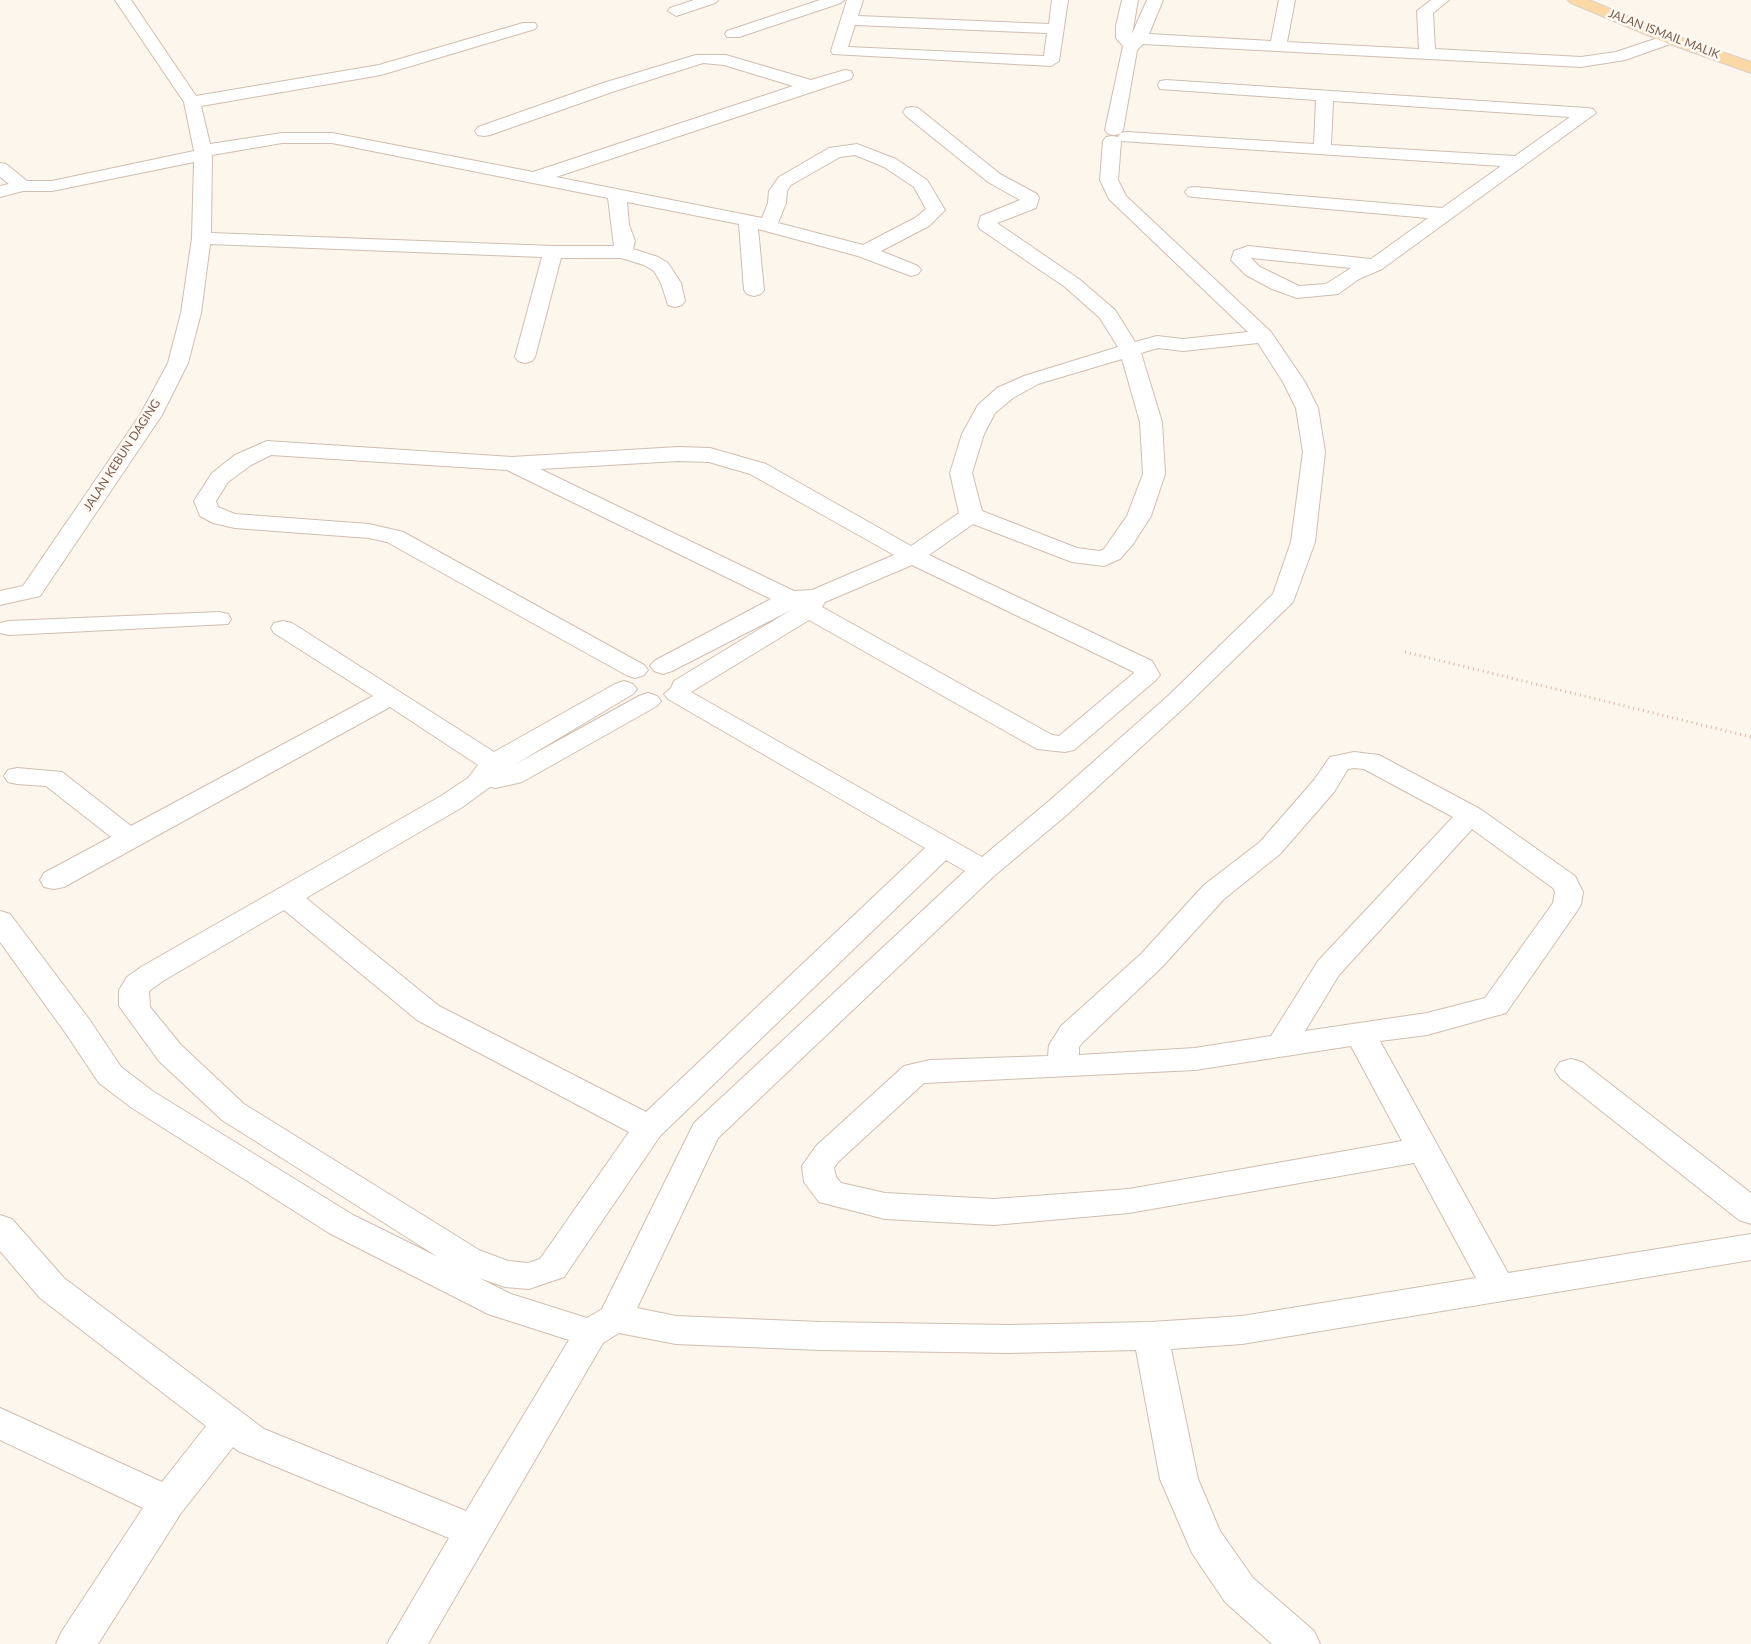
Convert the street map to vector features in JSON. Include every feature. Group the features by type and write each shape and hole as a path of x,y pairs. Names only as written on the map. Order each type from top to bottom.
{"main road":[{"name":"JALAN ISMAIL MALIK","path":"1579,0 1670,39 1751,68"}],"street":[{"name":"JALAN KEBUN DAGING","path":"4,635 31,591 151,415 178,363 191,313 201,238 202,153 192,102 123,0"},
{"path":"676,11 710,0"},
{"path":"733,34 836,0"},
{"path":"855,0 838,51 1050,61 1060,0"},
{"path":"1130,0 1124,26 1131,40"},
{"path":"407,1644 473,1531 603,1326 706,1131 984,870 1059,807 1171,706 1284,597 1303,542 1314,452 1307,408 1294,382 1258,330 1118,199 1109,180 1118,136 1131,40 1155,0"},
{"path":"1278,45 1287,0"},
{"path":"1427,54 1425,11 1441,0"},
{"path":"849,20 1056,29"},
{"path":"192,102 381,70 528,26"},
{"path":"1131,40 1278,45 1581,62 1619,57 1670,39"},
{"path":"484,130 609,86 702,58 726,60 811,86"},
{"path":"536,177 845,75"},
{"path":"1166,85 1587,113 1375,265 1352,275 1331,290 1297,292 1279,285 1253,271 1241,260 1241,254 1248,252 1375,265"},
{"path":"1322,150 1325,96"},
{"path":"912,112 994,178 1030,198 1029,204 1026,206 988,220 987,225 1072,283 1108,314 1129,349 1152,422 1154,474 1140,516 1112,554 1104,559 1072,555 971,515"},
{"path":"1118,136 1518,162"},
{"path":"0,192 23,186 52,186 202,153 282,138 332,138 748,220 865,252 911,270"},
{"path":"768,225 777,204 778,191 785,181 835,152 857,149 890,163 921,184 936,210 922,222 865,252"},
{"path":"0,168 23,186"},
{"path":"1194,192 1445,214"},
{"path":"617,194 620,225 626,241 623,252"},
{"path":"748,220 754,290"},
{"path":"201,238 553,252 623,252 651,261 661,267 671,283 675,301"},
{"path":"525,357 553,252"},
{"path":"971,515 961,473 973,434 986,410 1005,393 1031,380 1157,342 1183,345 1258,330"},
{"path":"512,464 804,602 1046,743 1065,744 1147,675 1143,666 912,556 758,469 710,455 678,454 512,464 266,448 243,460 220,478 205,501 208,511 221,518 235,521 369,530 395,537 630,679"},
{"path":"663,666 804,602 912,556 971,515"},
{"path":"0,598 31,591"},
{"path":"495,774 648,702 661,700 680,690 804,602"},
{"path":"4,635 219,619"},
{"path":"283,628 391,696 495,774"},
{"path":"680,690 683,678 678,672 663,666 646,666 495,774 451,802 285,896 143,980 134,990 134,1006 170,1053 233,1112 466,1259 505,1274 529,1276 552,1268 650,1128 943,847"},
{"path":"630,679 628,695 648,702"},
{"path":"680,690 984,870"},
{"path":"54,880 391,696"},
{"path":"1062,1067 1064,1045 1072,1034 1151,961 1214,892 1270,848 1324,786 1340,763 1354,760 1370,761 1470,815 1565,883 1569,892 1567,904 1494,1006 1427,1024 1195,1059 1062,1067 930,1071 915,1074 907,1078 880,1107 827,1154 818,1166 820,1182 831,1193 885,1206 994,1212 1129,1201 1422,1150"},
{"path":"17,776 53,778 130,839"},
{"path":"1281,1045 1328,968 1470,815"},
{"path":"285,896 428,1013 650,1128"},
{"path":"0,920 78,1026 110,1075 143,1100 341,1224 500,1304 603,1326 820,1336 1009,1338 1151,1336 1242,1330 1751,1247"},
{"path":"1363,1034 1366,1044 1422,1150 1498,1288"},
{"path":"1572,1070 1751,1212"},
{"path":"0,1228 52,1288 251,1440 473,1531"},
{"path":"1151,1336 1179,1479 1205,1541 1239,1590 1300,1644"},
{"path":"0,1423 168,1502"},
{"path":"76,1644 168,1502 229,1424"}],"path":[{"path":"1405,652 1751,737"}]}
